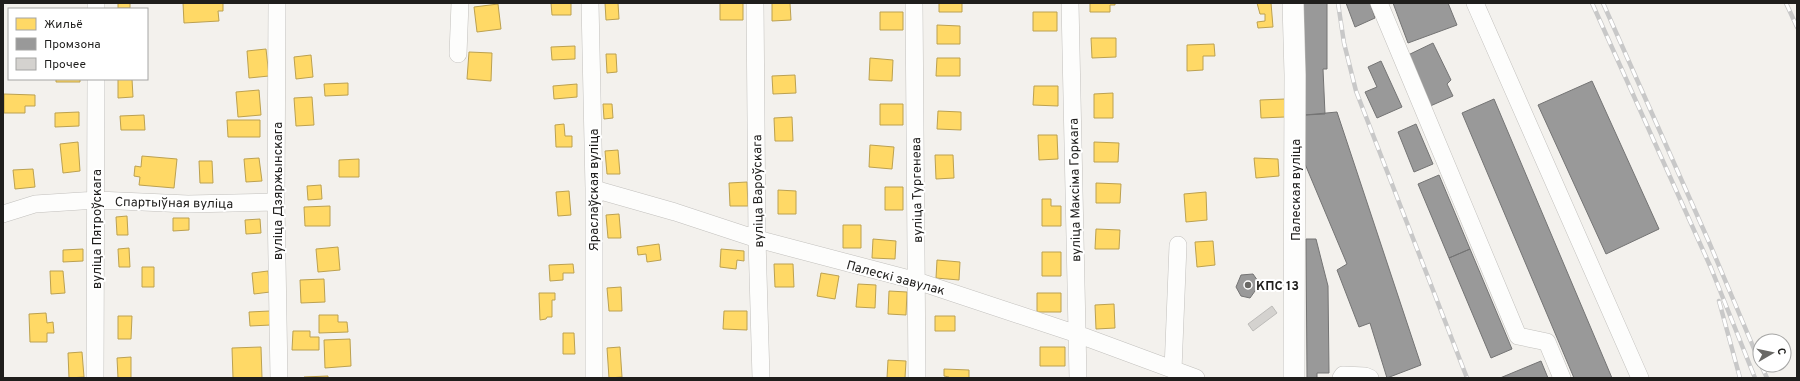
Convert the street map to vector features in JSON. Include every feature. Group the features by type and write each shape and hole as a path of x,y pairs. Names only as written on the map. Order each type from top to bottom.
{"main road":[{"name":"Палеская вуліца","path":"1293,3 1295,76 1294,378"}],"street":[{"name":"вуліца Дзяржынскага","path":"277,3 276,202 279,378"},
{"path":"458,54 460,3"},
{"name":"Яраслаўская вуліца","path":"590,3 594,189 594,378"},
{"name":"вуліца Вароўскага","path":"756,3 757,239 760,378"},
{"name":"вуліца Тургенева","path":"914,3 917,378"},
{"name":"вуліца Максіма Горкага","path":"1070,3 1078,378"},
{"path":"1379,3 1518,336 1547,342 1562,378"},
{"path":"1474,3 1640,378"},
{"name":"вуліца Пятроўскага","path":"95,378 97,200 96,80"},
{"name":"Палескі завулак","path":"594,189 675,212 757,239 917,281 1077,334 1196,378"},
{"name":"Спартыўная вуліца","path":"3,214 19,207 35,204 97,200 188,204 276,202"},
{"path":"1173,370 1178,244"},
{"path":"1340,378 1343,374 1365,376 1370,378"}],"building: Жильё":[{"path":"118,3 130,3 130,8 118,8"},
{"path":"183,3 223,3 223,11 218,11 219,21 184,23"},
{"path":"551,3 571,3 571,15 552,15"},
{"path":"605,3 618,3 619,19 606,20"},
{"path":"720,3 743,3 743,20 720,20"},
{"path":"772,3 790,3 791,20 772,21"},
{"path":"939,3 962,3 962,12 939,12"},
{"path":"1090,3 1115,3 1115,5 1110,5 1110,12 1090,12"},
{"path":"1257,3 1271,3 1273,27 1258,28 1257,22 1265,21 1265,14 1260,14"},
{"path":"498,4 501,29 477,32 474,7"},
{"path":"880,12 903,12 903,30 880,30"},
{"path":"1033,12 1057,12 1057,31 1033,31"},
{"path":"937,25 960,26 960,44 937,44"},
{"path":"1091,38 1116,38 1116,57 1092,58"},
{"path":"1214,44 1215,56 1203,56 1203,70 1187,71 1187,45"},
{"path":"575,46 575,59 552,60 551,47"},
{"path":"266,49 269,76 249,78 247,51"},
{"path":"469,52 492,53 491,81 467,79"},
{"path":"606,54 616,54 617,72 607,73"},
{"path":"311,55 313,77 296,79 294,57"},
{"path":"870,58 893,60 892,81 869,80"},
{"path":"937,58 960,58 960,76 936,76"},
{"path":"795,75 796,93 773,94 772,76"},
{"path":"56,80 80,80 80,82 56,82"},
{"path":"118,80 132,80 133,97 118,98"},
{"path":"348,83 348,95 325,96 324,84"},
{"path":"577,84 577,97 554,99 553,86"},
{"path":"1034,86 1058,86 1058,106 1033,105"},
{"path":"259,90 261,115 238,117 236,92"},
{"path":"1113,93 1113,118 1094,118 1094,94"},
{"path":"4,94 35,95 35,106 25,106 25,113 4,113"},
{"path":"312,97 314,125 296,126 294,98"},
{"path":"1285,99 1285,117 1261,118 1260,100"},
{"path":"603,104 612,104 613,118 604,119"},
{"path":"880,104 903,104 903,125 880,125"},
{"path":"938,111 961,112 961,130 937,129"},
{"path":"79,112 79,126 55,127 55,113"},
{"path":"144,115 145,130 121,130 120,116"},
{"path":"792,117 793,141 775,141 774,118"},
{"path":"227,120 260,120 260,137 228,137"},
{"path":"564,124 565,136 572,136 572,147 556,147 555,125"},
{"path":"1038,135 1057,135 1058,159 1039,160"},
{"path":"78,142 80,171 63,173 60,144"},
{"path":"1094,142 1119,143 1118,162 1094,162"},
{"path":"870,145 894,147 892,169 869,167"},
{"path":"618,150 620,174 607,174 605,151"},
{"path":"935,155 953,155 954,178 936,179"},
{"path":"142,156 177,159 174,188 139,185 140,177 134,176 135,166 141,167"},
{"path":"259,158 262,181 246,182 244,159"},
{"path":"1254,158 1278,159 1279,176 1256,178"},
{"path":"359,159 359,177 339,177 339,160"},
{"path":"199,161 212,161 213,183 200,183"},
{"path":"33,169 35,187 15,189 13,170"},
{"path":"747,182 748,206 730,206 729,183"},
{"path":"1096,183 1121,184 1120,203 1096,203"},
{"path":"321,185 322,199 308,200 307,186"},
{"path":"885,187 903,187 903,210 885,210"},
{"path":"778,190 796,191 796,214 778,214"},
{"path":"569,191 571,215 558,216 556,192"},
{"path":"1206,192 1207,220 1186,222 1184,194"},
{"path":"1042,199 1051,199 1051,206 1061,206 1061,226 1042,226"},
{"path":"330,206 330,226 305,226 304,207"},
{"path":"619,214 621,238 608,238 606,215"},
{"path":"127,216 128,235 117,235 116,217"},
{"path":"173,218 189,218 189,230 173,231"},
{"path":"260,219 261,233 246,234 245,220"},
{"path":"843,225 861,225 861,248 843,248"},
{"path":"1096,229 1120,230 1119,249 1095,249"},
{"path":"873,239 896,241 895,259 872,258"},
{"path":"1213,241 1215,265 1197,267 1195,242"},
{"path":"659,244 661,260 647,262 646,254 638,255 637,247"},
{"path":"338,247 340,270 318,272 316,249"},
{"path":"129,248 130,267 119,267 118,249"},
{"path":"83,249 83,261 63,262 63,250"},
{"path":"721,249 744,251 744,261 737,260 736,269 720,267"},
{"path":"1042,252 1061,252 1061,276 1042,276"},
{"path":"937,260 960,262 959,280 936,278"},
{"path":"573,264 574,273 563,273 563,280 550,281 549,265"},
{"path":"774,264 793,264 794,287 775,287"},
{"path":"142,267 154,267 154,287 142,287"},
{"path":"50,271 63,271 65,293 51,294"},
{"path":"268,271 270,292 254,294 252,273"},
{"path":"821,273 839,276 835,299 817,296"},
{"path":"324,279 325,302 301,303 300,280"},
{"path":"858,284 876,285 875,308 856,307"},
{"path":"621,287 622,311 609,311 607,288"},
{"path":"889,291 907,292 906,315 888,314"},
{"path":"539,293 555,293 555,300 552,300 552,317 547,317 546,319 540,320"},
{"path":"1037,293 1061,293 1061,312 1037,312"},
{"path":"1114,304 1115,328 1096,329 1095,305"},
{"path":"270,311 271,325 250,326 249,312"},
{"path":"724,311 747,311 747,330 723,329"},
{"path":"46,313 47,323 53,322 54,333 47,333 47,342 30,342 29,314"},
{"path":"319,315 338,315 338,322 347,322 348,332 319,333"},
{"path":"118,316 132,316 131,339 118,339"},
{"path":"935,316 955,316 955,331 935,331"},
{"path":"293,331 310,331 310,337 319,337 319,350 292,350"},
{"path":"563,333 574,333 575,354 563,354"},
{"path":"350,339 351,366 325,368 324,340"},
{"path":"261,347 262,378 233,378 232,348"},
{"path":"620,347 622,377 609,378 607,348"},
{"path":"1040,347 1065,347 1065,366 1040,366"},
{"path":"82,352 84,377 69,378 68,353"},
{"path":"131,357 131,378 118,378 117,358"},
{"path":"888,360 906,361 905,378 887,378"},
{"path":"944,369 969,370 969,378 949,378 944,376"},
{"path":"328,376 328,378 304,378 304,377"}],"building: Промзона":[{"path":"1303,3 1327,3 1327,69 1323,69 1325,114 1305,115"},
{"path":"1346,3 1370,3 1375,18 1355,27"},
{"path":"1393,3 1448,3 1457,25 1408,43"},
{"path":"1433,43 1451,80 1447,84 1453,96 1428,107 1406,56"},
{"path":"1381,61 1402,107 1377,118 1365,92 1377,87 1368,67"},
{"path":"1592,81 1659,229 1606,254 1538,105"},
{"path":"1494,99 1612,378 1574,378 1462,113"},
{"path":"1337,112 1421,365 1387,378 1370,323 1359,327 1337,270 1347,264 1305,164 1305,115"},
{"path":"1416,124 1433,164 1414,172 1398,132"},
{"path":"1439,175 1470,249 1449,258 1418,184"},
{"path":"1306,239 1316,239 1328,286 1329,373 1317,373 1317,378 1307,378"},
{"path":"1470,249 1512,349 1491,358 1449,258"},
{"name":"КПС 13","path":"1253,274 1260,284 1250,298 1241,296 1236,287 1241,275"},
{"path":"1541,361 1548,378 1500,378"}],"building: Прочее":[{"path":"1272,306 1277,313 1253,331 1248,324"}],"railway":[{"path":"1338,3 1344,43 1356,91 1467,378"},
{"path":"1592,3 1711,268 1755,378"},
{"path":"1603,3 1709,242 1752,344"},
{"path":"1786,3 1797,27"},
{"path":"1719,301 1740,378"},
{"path":"1765,373 1767,378"}],"place":[{"name":"КПС 13","path":"1248,285"}]}
